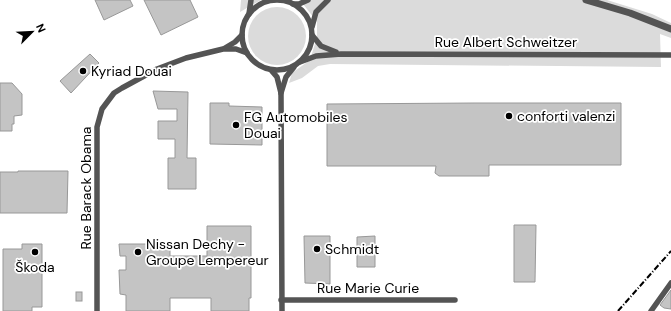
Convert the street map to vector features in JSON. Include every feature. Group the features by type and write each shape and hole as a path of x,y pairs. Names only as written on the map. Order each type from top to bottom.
{"street":[{"path":"251,0 242,36 247,54 258,65 271,70 285,70 298,64"},
{"path":"248,15 261,4 275,0 293,4 302,3 308,0"},
{"path":"281,93 286,77 309,51 313,20 316,12 328,0"},
{"path":"586,0 630,13 671,29"},
{"path":"293,4 305,14 312,32"},
{"name":"Rue Albert Schweitzer","path":"312,32 321,46 341,54"},
{"name":"Rue Barack Obama","path":"97,311 97,127 102,109 110,97 118,90 152,71 177,61 223,48 235,42 242,36"},
{"name":"Rue Barack Obama","path":"223,48 236,49 247,54"},
{"name":"Rue Albert Schweitzer","path":"298,64 316,56 341,54 671,55"},
{"path":"271,70 277,77 281,93 282,311"},
{"path":"651,311 671,284"},
{"name":"Rue Marie Curie","path":"281,300 454,300"}],"shaded area":[{"path":"241,0 261,0 240,12"},
{"path":"300,0 607,0 652,14 671,23 671,38 660,34 661,67 330,64 318,66 302,78 289,83 292,73 310,60 317,37 317,22"},
{"path":"277,7 293,12 301,20 306,36 301,52 293,60 277,65 261,60 253,52 248,36 253,20 261,12"}],"building":[{"path":"95,0 130,0 133,6 104,20"},
{"path":"144,0 190,0 198,17 161,35"},
{"path":"90,54 99,63 71,93 60,81"},
{"path":"0,83 12,83 22,94 22,115 14,116 12,131 0,131"},
{"path":"153,91 188,92 187,158 196,158 196,189 168,189 168,158 175,158 175,139 158,139 158,121 177,121 177,109 158,109"},
{"name":"FG Automobiles Douai","path":"210,103 229,103 229,106 262,107 262,145 210,144"},
{"path":"621,103 621,165 489,165 489,176 439,176 435,173 436,166 327,166 327,104"},
{"path":"68,171 67,213 0,213 0,172"},
{"path":"514,225 536,225 535,282 514,282"},
{"path":"207,226 251,226 251,298 249,298 249,311 211,311 211,298 170,298 170,311 126,311 126,295 120,294 119,270 126,270 126,256 120,256 119,244 170,244 170,256 207,256"},
{"path":"304,236 330,236 330,284 305,283"},
{"path":"375,236 375,267 357,267 357,237"},
{"path":"22,244 42,244 42,307 32,307 32,311 3,311 3,249 22,249"},
{"path":"671,290 671,309 664,308 660,305"},
{"path":"76,292 82,292 82,301 76,301"}],"railway":[{"path":"618,311 671,251"}],"place":[{"name":"Kyriad Douai","path":"83,71"},
{"name":"conforti valenzi","path":"509,116"},
{"name":"FG Automobiles Douai","path":"236,125"},
{"name":"Schmidt","path":"317,249"},
{"name":"Škoda","path":"35,252"},
{"name":"Nissan Dechy - Groupe Lempereur","path":"138,252"}]}
